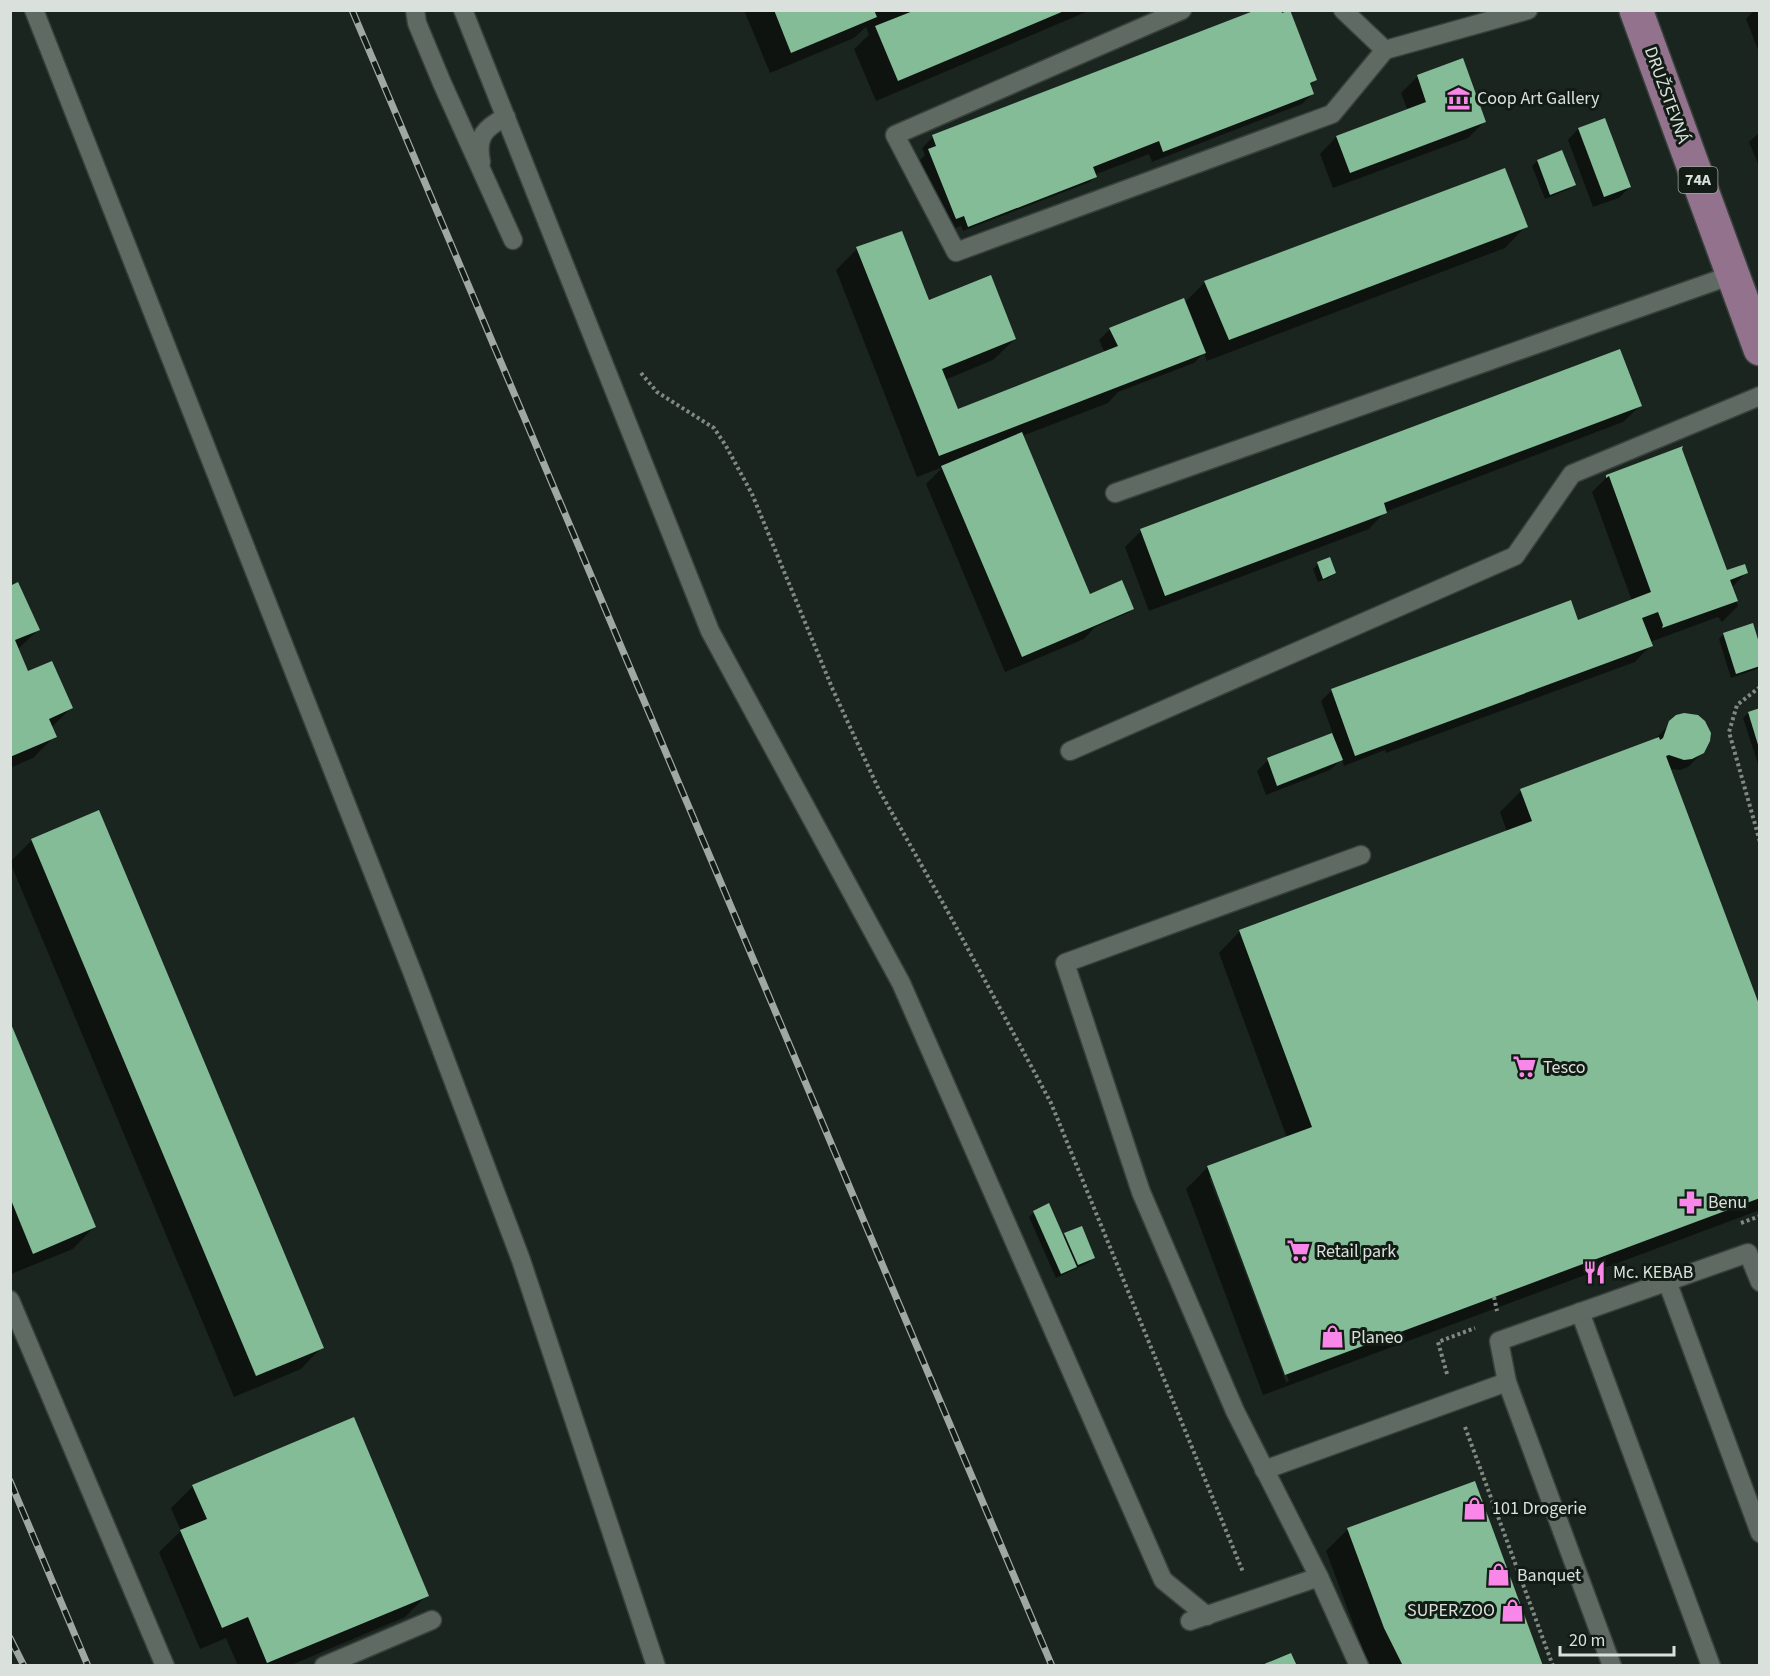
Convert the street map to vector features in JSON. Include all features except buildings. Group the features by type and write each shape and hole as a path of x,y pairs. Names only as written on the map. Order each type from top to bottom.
{"main road":[{"name":"DRUŽSTEVNÁ","path":"1636,10 1760,349"}],"lane":[{"path":"34,10 413,974 517,1249 656,1665"},
{"path":"415,10 417,23 442,83 513,240"},
{"path":"463,10 710,631 901,983 1163,1580 1199,1618 1319,1577"},
{"path":"1182,10 895,135 956,252 1332,114 1385,50 1528,10"},
{"path":"1343,10 1385,50"},
{"path":"489,185 480,159 480,142 489,125 506,117"},
{"path":"1115,493 1732,275"},
{"path":"1070,751 1515,555 1572,474 1760,396"},
{"path":"1359,1665 1319,1577 1235,1411 1141,1192 1065,963 1361,855"},
{"path":"1612,1665 1507,1382 1498,1341 1748,1253 1760,1282"},
{"path":"1667,1281 1760,1533"},
{"path":"10,1300 165,1665"},
{"path":"1580,1312 1711,1665"},
{"path":"1264,1470 1507,1382"},
{"path":"324,1665 432,1620"}],"path":[{"path":"639,371 657,392 714,428 752,494 833,690 879,790 1051,1103 1255,1599"},
{"path":"1760,687 1737,705 1729,732 1760,842"},
{"path":"1494,1297 1499,1318"},
{"path":"1438,1342 1455,1400 1553,1665"}],"railway":[{"path":"352,10 1052,1666"},
{"path":"10,1481 88,1666"},
{"path":"10,1638 24,1666"}],"place":[{"name":"Coop Art Gallery","path":"1459,98"},
{"name":"Tesco","path":"1525,1067"},
{"name":"Benu","path":"1690,1202"},
{"name":"Retail park","path":"1298,1251"},
{"name":"Mc. KEBAB","path":"1595,1272"},
{"name":"Planeo","path":"1333,1337"},
{"name":"101 Drogerie","path":"1474,1508"},
{"name":"Banquet","path":"1499,1575"},
{"name":"SUPER ZOO","path":"1513,1610"}]}
